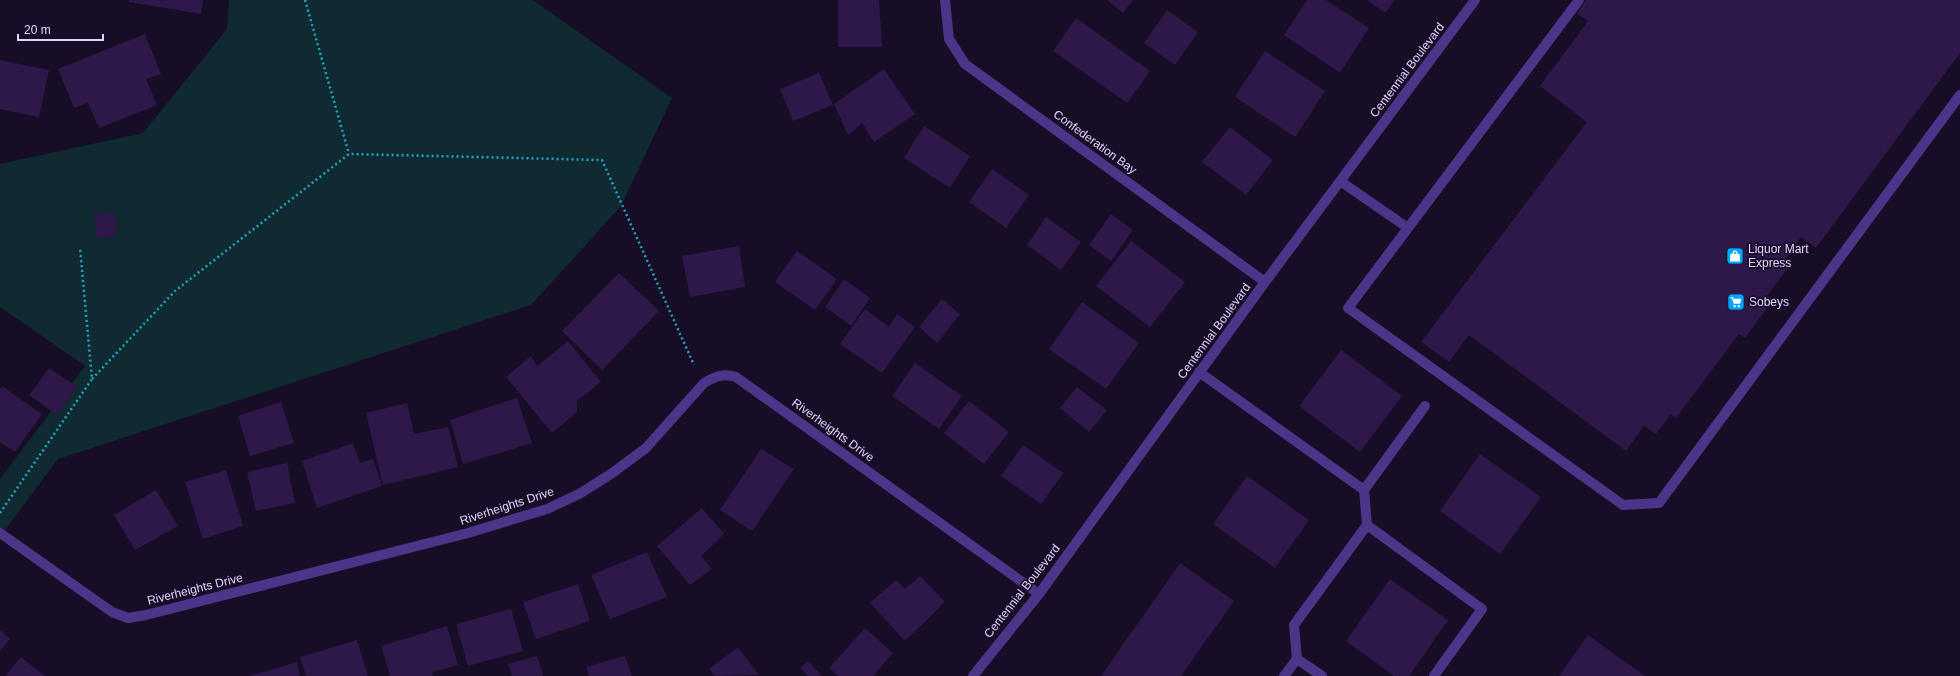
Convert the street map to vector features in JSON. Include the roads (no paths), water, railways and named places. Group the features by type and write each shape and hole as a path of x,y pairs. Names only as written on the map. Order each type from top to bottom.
{"street":[{"name":"Confederation Bay","path":"945,0 949,39 965,64 1266,282"},
{"name":"Centennial Boulevard","path":"973,676 1039,594 1340,181 1475,0"},
{"path":"1579,0 1348,308 1623,505 1659,503 1960,95"},
{"path":"1340,181 1408,228"},
{"path":"1200,372 1364,490"},
{"name":"Riverheights Drive","path":"0,533 112,612 128,618 146,616 468,533 547,509 579,494 611,474 646,448 704,383 716,376 727,374 736,377 1039,594"},
{"path":"1284,676 1297,659 1294,625 1367,525 1364,490 1425,406"},
{"path":"1367,525 1482,609 1434,676"},
{"path":"1297,659 1322,676"}],"place":[{"name":"Liquor Mart Express","path":"1735,256"},
{"name":"Sobeys","path":"1736,302"}]}
